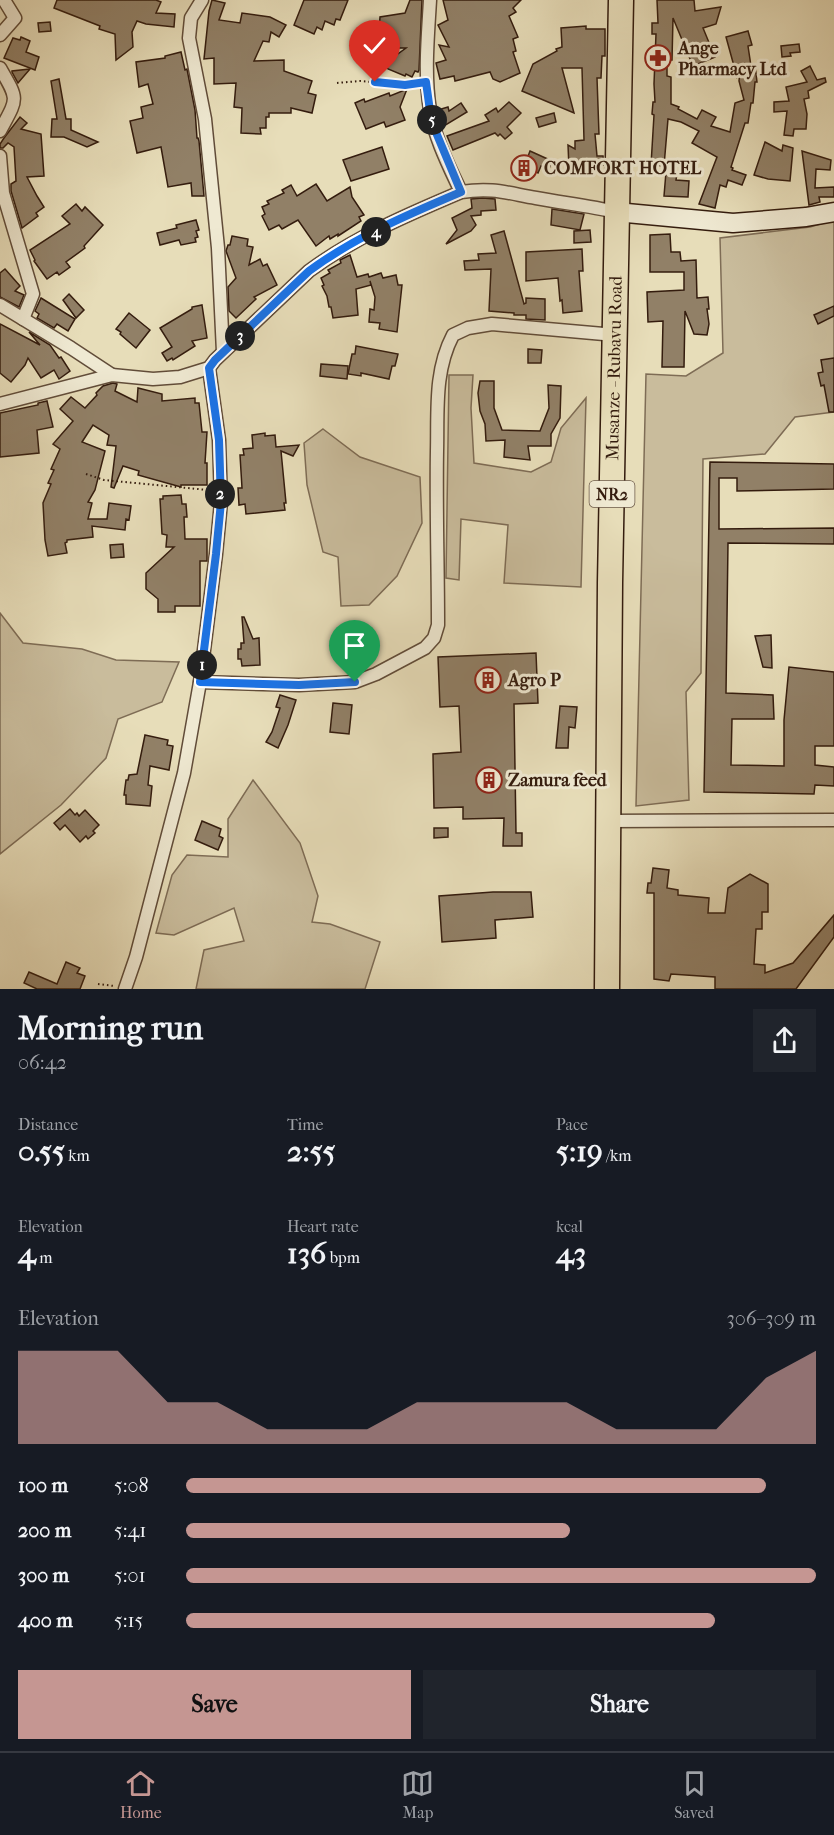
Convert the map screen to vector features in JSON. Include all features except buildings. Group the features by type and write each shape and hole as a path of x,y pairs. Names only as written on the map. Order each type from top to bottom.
{"highway":[{"name":"Musanze - Rubavu Road","path":"607,989 610,571 621,0"}],"main road":[{"path":"616,212 733,223 806,217 834,212"}],"street":[{"path":"1,33 15,18 4,0"},
{"path":"202,0 191,18 189,38 205,119 218,248 223,352"},
{"path":"430,0 426,82 430,111 435,130 461,192"},
{"path":"0,68 15,93 14,105 0,131"},
{"path":"0,156 3,193 33,294 23,319"},
{"path":"0,405 112,375 153,379 180,377 209,368 309,271 327,258 351,243 461,192 494,189 616,212"},
{"path":"0,305 112,375"},
{"path":"200,682 299,685 355,682 376,674 431,643 438,625 436,473 438,394 440,367 445,349 453,335 468,328 492,324 615,335"},
{"path":"126,988 184,773 200,682 216,554 220,491 219,440 209,368"},
{"path":"608,821 834,820"}],"path":[{"path":"337,82 360,81 405,85 426,82"},
{"path":"86,474 104,480 220,491"},
{"path":"98,984 126,988"}],"shaded area":[{"path":"834,220 834,412 795,417 765,454 703,459 701,673 686,692 689,800 636,806 646,374 686,376 723,353 720,238 810,227"},
{"path":"449,375 473,375 471,408 474,463 531,472 551,462 561,428 586,398 581,587 504,583 508,525 461,519 459,580 446,578"},
{"path":"323,429 360,457 420,477 422,523 397,576 369,605 341,606 338,557 323,552 307,485 304,443"},
{"path":"0,613 23,643 82,649 116,660 179,662 162,702 118,719 106,758 61,805 0,854"},
{"path":"253,780 300,843 318,896 312,922 330,924 380,942 365,989 196,989 204,950 244,941 234,908 174,935 156,933 172,875 187,855 228,857 228,819"}],"place":[{"name":"Ange Pharmacy Ltd","path":"658,58"},
{"name":"COMFORT HOTEL","path":"524,168"},
{"name":"Agro P","path":"488,680"},
{"name":"Zamura feed","path":"489,780"}],"route":[{"path":"355,682 333,685 200,682 221,502 219,440 209,368 309,271 327,258 351,243 461,192 435,130 426,82 405,85 375,82"}]}
